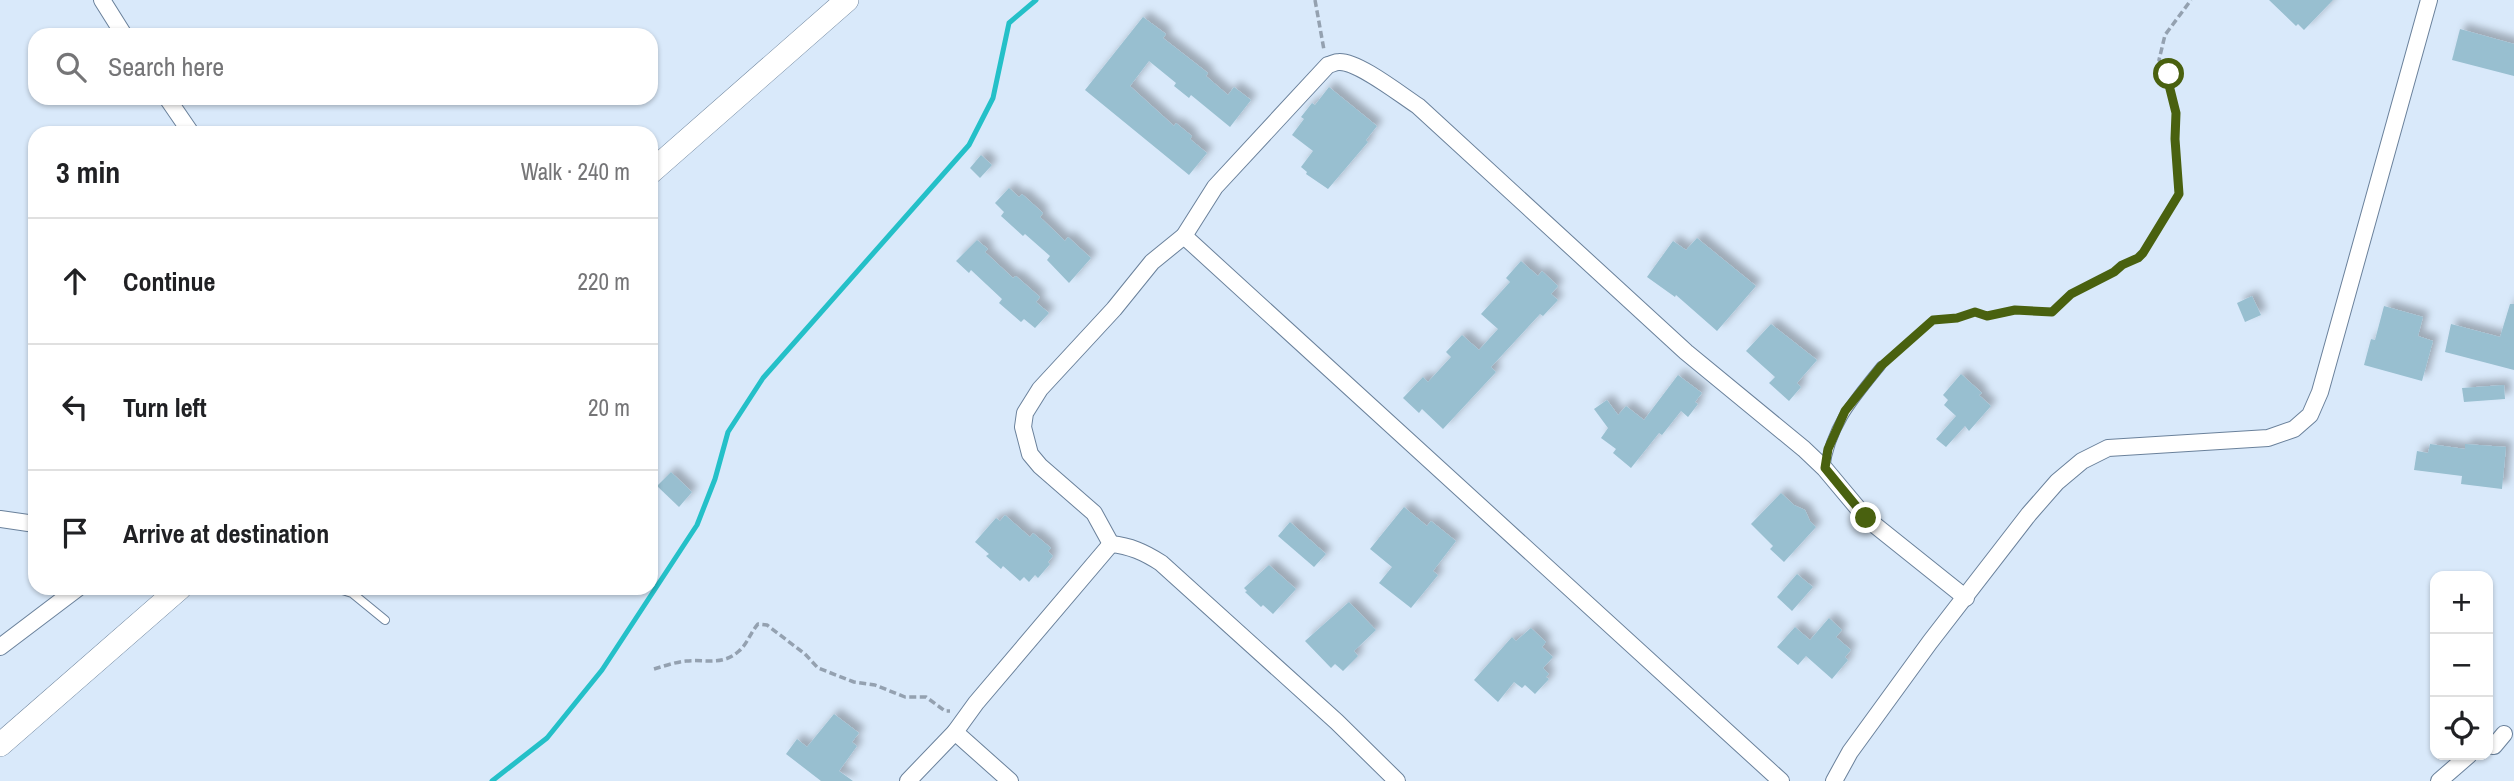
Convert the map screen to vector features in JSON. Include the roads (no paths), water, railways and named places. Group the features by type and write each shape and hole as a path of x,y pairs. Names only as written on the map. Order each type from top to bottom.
{"main road":[{"path":"658,166 847,0"},
{"path":"0,744 172,595"}],"street":[{"path":"102,0 120,28"},
{"path":"1834,781 1850,752 1930,642 2029,514 2057,482 2082,461 2108,448 2268,438 2294,429 2310,415 2320,392 2429,0"},
{"path":"1397,781 1337,722 1161,563 1135,549 1111,544 1094,513 1030,454 1023,427 1025,413 1040,389 1114,309 1152,262 1184,236 1215,187 1328,65 1340,62 1358,68 1418,106 1686,352 1825,468 1866,518 1966,598"},
{"path":"172,105 186,126"},
{"path":"1184,236 1781,781"},
{"path":"0,519 28,523"},
{"path":"908,781 956,732 976,703 1111,544"},
{"path":"0,647 69,595"},
{"path":"956,732 1010,781"},
{"path":"2493,746 2504,734"},
{"path":"2439,781 2463,760"}],"lane":[{"path":"1825,468 1828,449 1845,411 1881,366"},
{"path":"354,595 385,620"}],"waterway":[{"path":"658,585 697,525 715,479 728,432 763,378 969,145 993,98 1009,23 1036,0"},
{"path":"492,781 547,738 602,670 651,595"}]}
